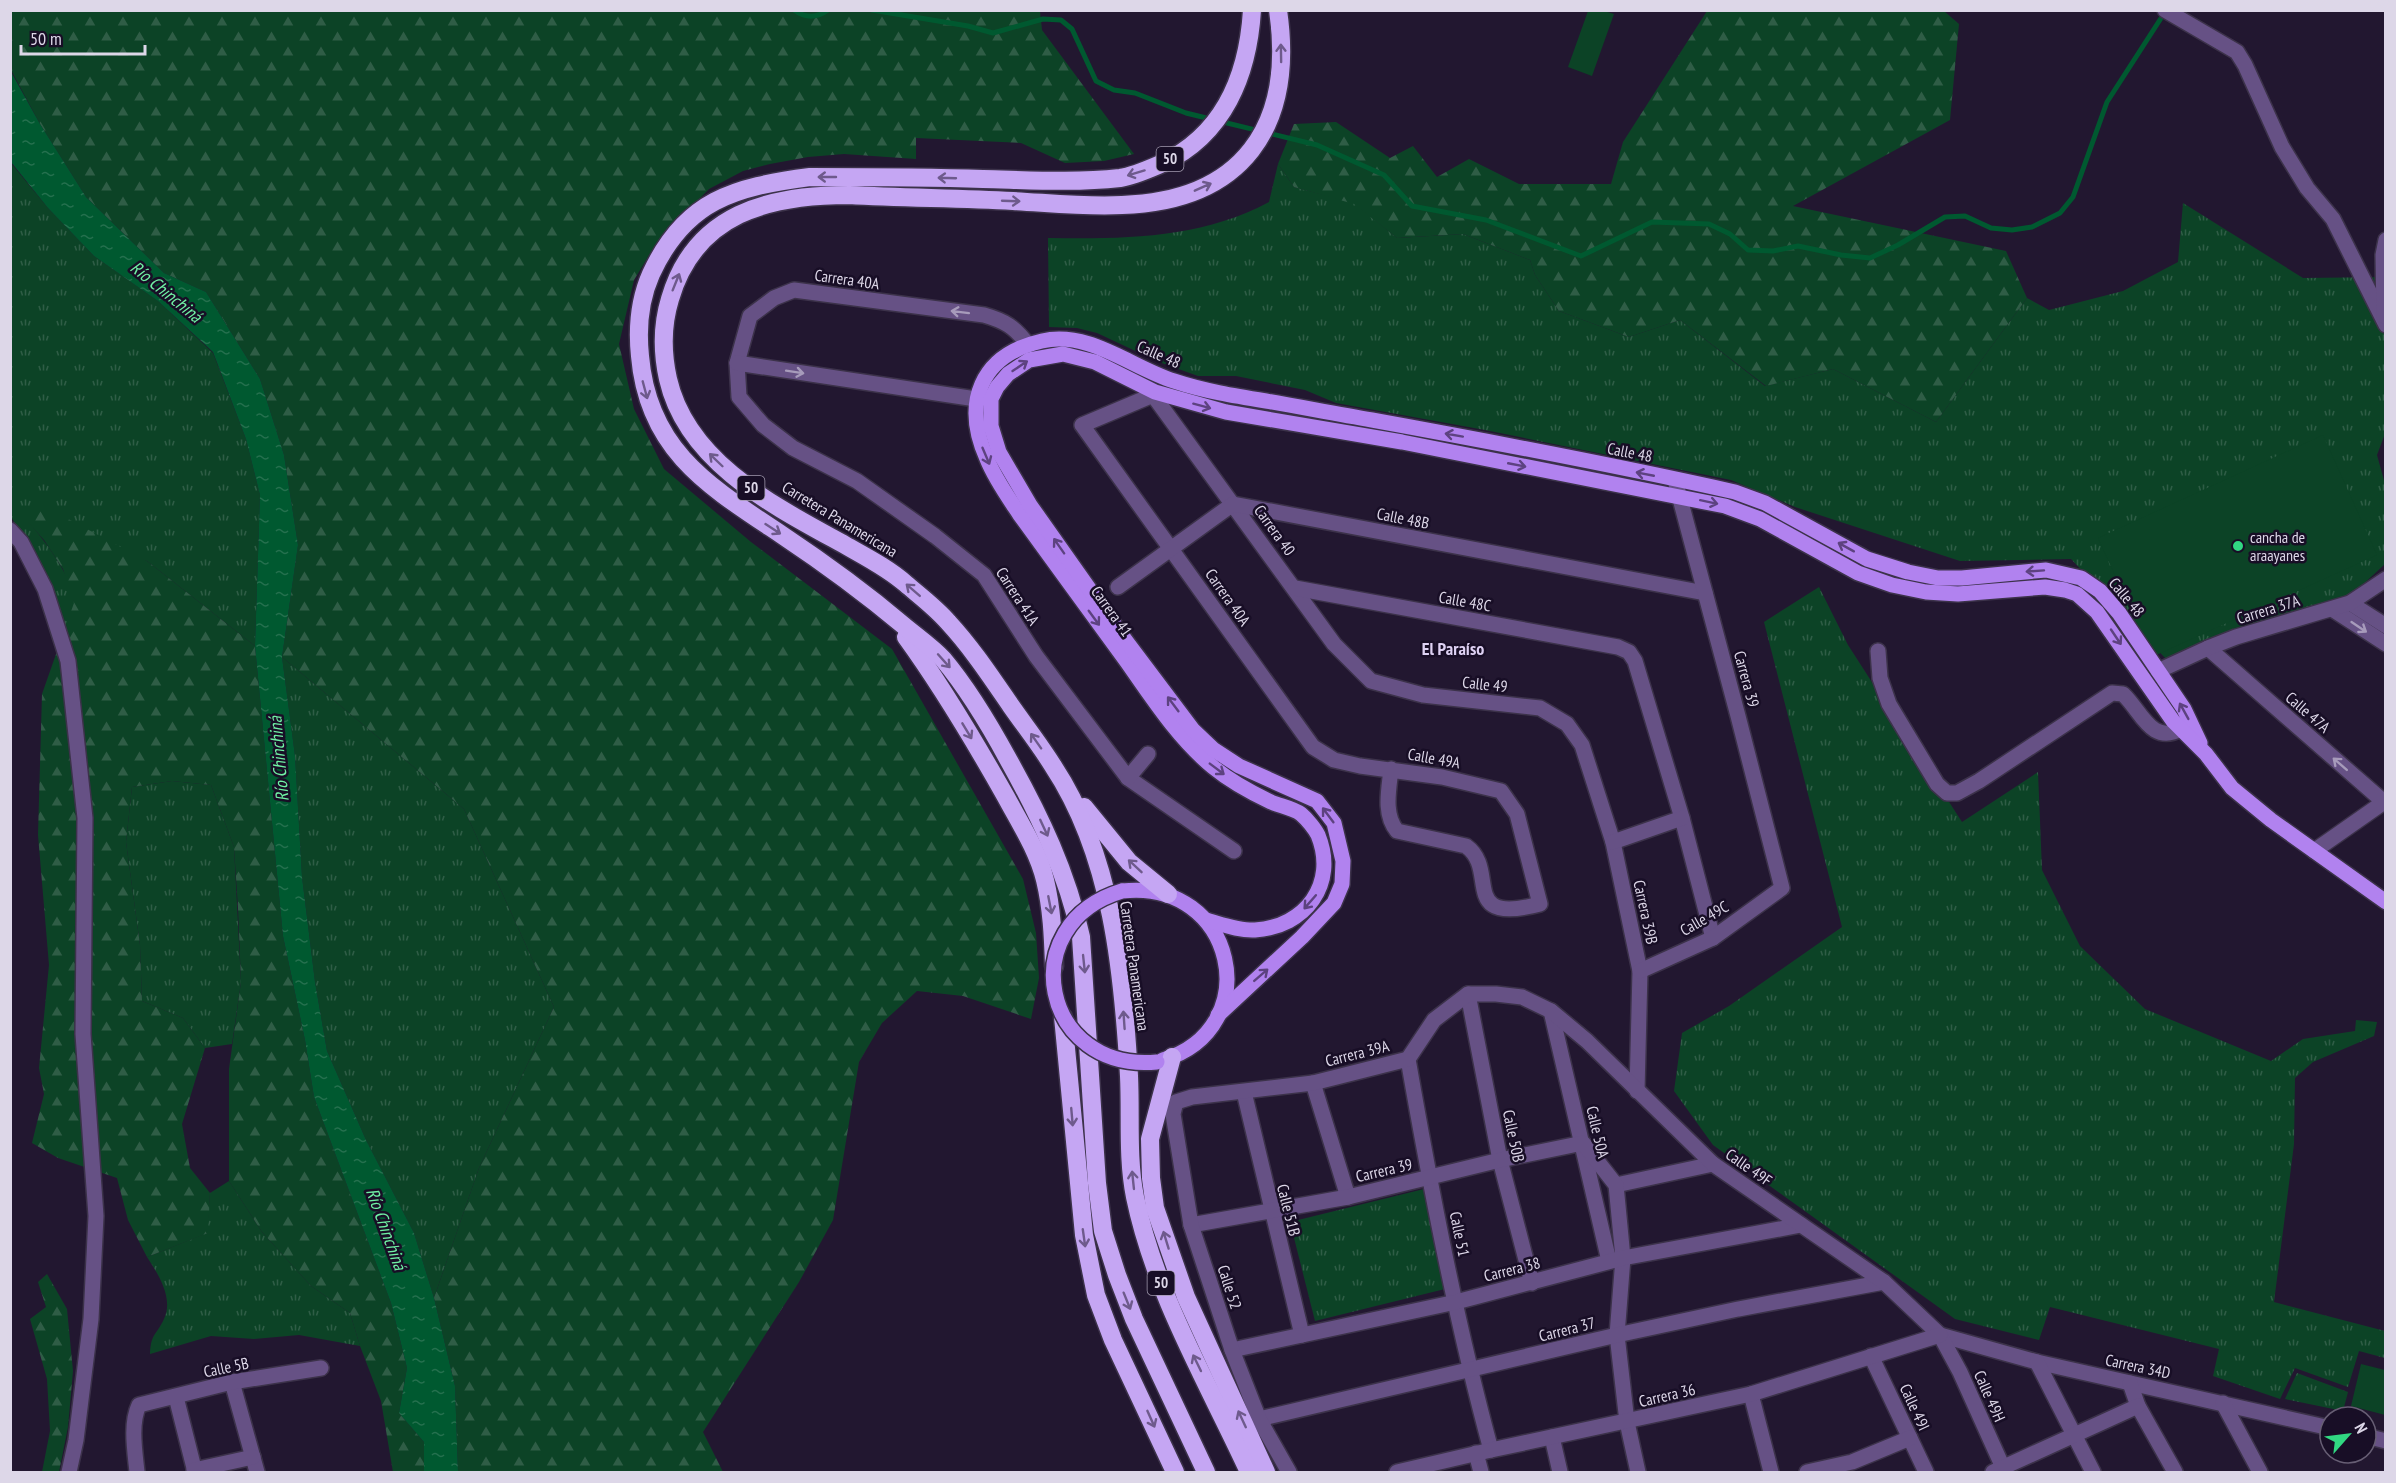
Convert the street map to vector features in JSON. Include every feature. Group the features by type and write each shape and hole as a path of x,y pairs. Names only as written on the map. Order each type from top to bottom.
{"highway":[{"name":"50","path":"1206,1473 1134,1318 1103,1231 1081,937 1061,866 1032,805 969,693 941,657 863,592 699,477 664,435 643,383 640,357 640,310 650,277 663,249 699,209 736,192 781,181 810,177 1068,181 1122,177 1149,169 1177,156 1202,138 1223,113 1237,81 1251,33 1252,10"},
{"name":"Carretera Panamericana","path":"1249,1473 1158,1277 1134,1194 1123,1000 1113,932 1104,888 1077,807 1054,767 980,659 946,620 901,580 748,487 715,460 695,435 678,406 668,380 663,332 674,284 684,263 703,239 748,209 775,201 813,195 1123,205 1157,202 1185,195 1225,177 1241,164 1255,147 1277,96 1281,60 1278,10"},
{"path":"888,613 931,671 964,724 1032,849 1044,878 1052,919 1054,966"},
{"path":"1054,767 1097,826 1129,862 1168,894"},
{"path":"1063,1017 1077,1179 1088,1264 1096,1295 1113,1340 1175,1473"},
{"path":"1165,1060 1150,1139 1151,1178 1155,1208 1186,1298 1266,1473"}],"main road":[{"name":"Calle 48","path":"976,399 979,389 993,366 1003,358 1028,345 1051,339 1078,341 1180,383 1228,394 1465,437 1735,492 1758,500 1867,559 1908,572 1938,578 1962,578 2046,570 2081,578 2111,602 2184,709 2206,754"},
{"name":"Calle 48","path":"990,413 991,399 1008,374 1029,360 1052,354 1063,354 1095,362 1154,394 1226,412 1402,442 1713,503 1749,514 1858,573 1892,585 1926,592 1958,594 2045,587 2077,594 2097,612 2173,721 2206,754 2232,788 2385,902"},
{"name":"Carrera 41","path":"976,399 982,448 1007,495 1177,733 1213,767 1269,801 1301,814 1317,833 1326,869 1311,903 1292,919 1275,928 1252,931 1206,920"},
{"name":"Carrera 41","path":"990,413 994,439 1005,466 1126,641 1192,730 1213,749 1239,765 1317,801 1334,823 1343,861 1342,884 1334,903 1302,937 1218,1015"},
{"name":"Calle 48","path":"2348,874 2385,895"},
{"path":"1153,890 1189,904 1206,920 1223,950 1227,983 1218,1015 1199,1041 1165,1060 1126,1062 1096,1051 1083,1042 1063,1017 1055,992 1054,966 1062,937 1076,918 1093,903 1122,891 1153,890"}],"street":[{"path":"2165,10 2237,52 2282,147 2307,188 2332,219 2385,325"},
{"path":"2385,240 2383,266 2385,325"},
{"name":"Carrera 40A","path":"737,363 750,316 774,298 794,290 984,315 1006,321 1017,330 1028,345"},
{"path":"737,363 976,399"},
{"name":"Carrera 41A","path":"737,363 740,397 763,425 794,448 857,481 935,536 984,575 1036,656 1128,778 1234,851"},
{"path":"1154,394 1160,376"},
{"name":"Carrera 40A","path":"1154,394 1082,425 1313,747 1334,760 1360,766"},
{"name":"Carrera 40","path":"1154,394 1334,644 1371,681"},
{"name":"Carrera 39","path":"1675,480 1782,888"},
{"path":"1118,586 1233,504"},
{"name":"Calle 48B","path":"1233,504 1705,593"},
{"path":"10,530 21,542 45,590 68,661 85,818 83,1034 96,1216 91,1319 76,1440 69,1473"},
{"name":"Carrera 37A","path":"2158,671 2208,648 2350,603 2385,579"},
{"name":"Calle 48C","path":"1295,588 1618,647 1629,651 1635,661 1682,818"},
{"path":"2350,603 2385,626"},
{"path":"2332,609 2385,644"},
{"name":"Calle 47A","path":"2208,648 2384,802 2314,851"},
{"path":"1878,651 1881,678 1888,704 1937,784 1947,793 1957,793 1979,781 2112,693 2117,692 2127,698 2156,732 2168,735 2181,729"},
{"name":"Calle 49","path":"1371,681 1423,695 1540,708 1567,724 1582,745"},
{"name":"Carrera 39B","path":"1582,745 1613,843 1640,971 1637,1091"},
{"path":"1128,778 1148,754"},
{"name":"Calle 49A","path":"1360,766 1391,769 1442,777 1502,791 1517,814 1540,904 1524,907 1496,907 1482,890 1479,859 1466,846 1397,831 1392,824 1388,796 1391,769"},
{"path":"1613,843 1682,818 1713,938"},
{"name":"Calle 49C","path":"1640,971 1713,938 1782,888"},
{"path":"1467,994 1522,997 1551,1011"},
{"name":"Carrera 39A","path":"1176,1102 1192,1097 1313,1083 1408,1059 1434,1020 1467,994"},
{"name":"Calle 50B","path":"1467,994 1500,1160 1532,1283"},
{"name":"Calle 49F","path":"1551,1011 1587,1041 1713,1164 1884,1282 1940,1335"},
{"name":"Calle 50A","path":"1551,1011 1583,1143 1616,1259 1617,1335 1627,1422 1638,1473"},
{"name":"Calle 51","path":"1408,1059 1429,1178 1470,1371 1484,1451 1481,1473"},
{"path":"1313,1083 1348,1197"},
{"name":"Calle 51B","path":"1244,1092 1270,1210 1302,1335"},
{"name":"Calle 52","path":"1176,1102 1173,1114 1191,1225 1232,1350 1259,1419 1289,1473"},
{"path":"1583,1143 1616,1185 1616,1259"},
{"name":"Carrera 39","path":"1191,1225 1348,1197 1500,1160 1583,1143"},
{"path":"1616,1185 1713,1164"},
{"name":"Carrera 38","path":"1232,1350 1456,1302 1616,1259 1802,1225"},
{"name":"Carrera 37","path":"1259,1419 1617,1335 1884,1282"},
{"name":"Carrera 36","path":"1407,1471 1484,1451 1751,1394 1940,1335"},
{"name":"Carrera 34D","path":"1940,1335 2037,1362 2318,1425"},
{"name":"Calle 49H","path":"1940,1335 1960,1372 2000,1471"},
{"name":"Calle 49I","path":"1871,1356 1926,1473"},
{"path":"2037,1362 2093,1473"},
{"name":"Calle 5B","path":"137,1473 135,1412 139,1405 232,1382 321,1368"},
{"path":"176,1397 194,1471 255,1465 232,1382"},
{"path":"2130,1383 2138,1406 2175,1473"},
{"path":"1751,1394 1771,1473"},
{"path":"2223,1403 2260,1473"},
{"path":"2000,1471 2138,1406"},
{"path":"1552,1437 1560,1473"},
{"path":"1807,1473 1852,1462 1910,1438"}],"green space":[{"path":"10,11 1040,11 1042,30 1134,154 1104,161 1065,163 1021,143 916,138 916,159 844,154 808,157 770,164 743,171 709,189 657,242 634,280 619,344 634,409 664,469 751,542 892,649 1023,879 1036,933 1039,978 1031,1019 963,996 917,991 882,1023 859,1062 833,1220 799,1282 703,1432 723,1472 458,1472 455,1386 434,1298 479,1168 554,1007 464,809 282,657 298,545 284,455 260,379 206,292 164,273 86,197 40,124 11,70"},
{"path":"1588,11 1604,11 1614,14 1592,76 1568,67"},
{"path":"1707,11 1944,11 1959,24 1950,120 1793,206 2006,251 2027,298 1936,422 1833,369 1766,386 1680,320 1629,337 1559,311 1535,275 1530,260 1463,234 1397,238 1354,204 1294,187 1278,164 1294,124 1336,122 1390,158 1413,146 1437,177 1469,159 1519,184 1611,184 1623,142"},
{"path":"10,162 48,208 94,256 158,301 213,353 246,439 260,495 255,646 147,561 27,520 63,569 72,592 73,609 65,629 39,561 11,517"},
{"path":"1278,164 1294,187 1354,203 1397,238 1463,234 1530,260 1535,275 1559,311 1629,337 1680,320 1765,386 1833,369 1936,422 2027,298 2049,310 2123,291 2178,262 2183,203 2303,278 2385,277 2386,431 2377,455 2385,484 2385,564 2345,601 2167,660 2071,559 1960,561 1795,507 1731,480 1485,430 1336,403 1305,390 1236,376 1198,376 1159,362 1097,333 1077,328 1049,327 1048,238 1133,237 1189,230 1216,223 1269,202"},
{"name":"cancha de araayanes","path":"2323,435 2377,555 2152,657 2098,538"},
{"path":"40,504 147,561 255,646 283,936 305,1040 314,1097 391,1303 407,1368 399,1413 424,1442 424,1472 393,1472 381,1401 350,1313 311,1286 262,1232 229,1181 229,1069 241,982 238,908 234,847 211,785 172,781 132,787 126,842 140,945 142,1001 183,1018 205,1048 182,1124 190,1168 210,1193 208,1233 147,1257 128,1220 117,1178 58,1158 32,1143 44,1094 39,1068 49,965 38,835 42,694 74,603 63,569 44,540 26,520"},
{"path":"1819,587 1848,645 1962,822 2038,772 2042,870 2080,946 2145,1009 2271,1061 2303,1039 2355,1031 2356,1020 2377,1022 2374,1036 2313,1062 2295,1078 2294,1144 2274,1302 2385,1331 2385,1358 2359,1351 2348,1387 2295,1368 2280,1399 2213,1376 2219,1349 2050,1307 2039,1340 1955,1319 1713,1145 1674,1091 1682,1033 1729,1006 1842,927 1764,622"},
{"path":"282,657 464,809 554,1007 479,1168 434,1298 414,1233 366,1140 327,1051 315,982 302,877 295,756"},
{"path":"172,781 211,785 234,847 241,982 232,1044 205,1048 183,1018 142,1001 140,945 126,842 132,787"},
{"path":"229,1181 262,1232 311,1286 350,1313 360,1346 299,1335 254,1339 211,1336 150,1354 153,1338 167,1311 167,1303 163,1286 147,1257 207,1233 210,1193"},
{"path":"1424,1189 1449,1288 1315,1321 1290,1222"},
{"path":"47,1274 67,1309 73,1371 68,1427 59,1472 42,1472 50,1431 47,1379 30,1319 46,1307 38,1282"},
{"path":"2361,1364 2385,1370 2385,1415 2378,1413 2378,1405 2351,1405"},
{"path":"2297,1373 2348,1392 2345,1405 2318,1406 2285,1399"}],"water":[{"name":"Río Chinchiná","path":"10,70 40,124 86,197 164,273 206,292 260,379 284,455 298,545 282,657 295,756 302,877 315,982 327,1051 366,1140 414,1233 434,1298 455,1386 458,1472 424,1472 424,1442 399,1413 407,1368 391,1303 314,1097 305,1040 283,936 255,646 260,495 246,439 213,352 158,301 94,256 48,208 11,162"}],"waterway":[{"path":"794,10 811,16 820,15 828,10"},
{"path":"872,10 968,26 993,33 1043,19 1061,20 1072,29 1096,81 1114,90 1135,93 1186,113 1317,145 1384,175 1412,206 1486,220 1581,256 1652,222 1709,224 1730,234 1748,250 1773,251 1798,246 1841,255 1870,258 1898,245 1945,217 1965,216 1991,228 2012,230 2032,227 2060,213 2073,197 2107,102 2165,12"}],"place":[{"name":"cancha de araayanes","path":"2238,546"}],"district":[{"name":"El Paraíso","path":"1453,649"}]}
